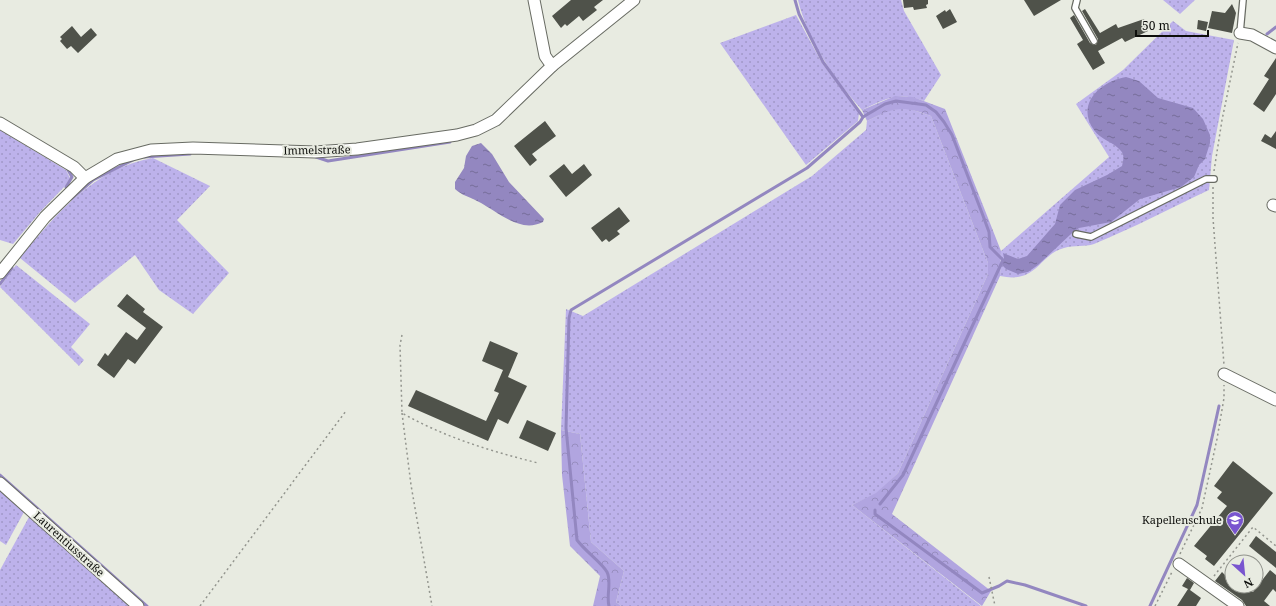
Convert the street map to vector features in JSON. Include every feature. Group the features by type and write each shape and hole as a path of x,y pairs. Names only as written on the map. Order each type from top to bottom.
{"street":[{"path":"534,0 545,56 552,66"},
{"name":"Immelstraße","path":"0,273 45,217 85,178 118,159 151,150 193,148 315,152 357,149 457,135 476,130 496,120 552,66 634,0"},
{"path":"1240,33 1252,35 1276,48"},
{"path":"0,123 74,167 85,178"},
{"path":"1224,374 1276,400"},
{"name":"Laurentiusstraße","path":"0,483 138,606"},
{"path":"1177,563 1238,606"}],"lane":[{"path":"1077,0 1075,8 1094,40"},
{"path":"1240,33 1243,0"},
{"path":"1076,234 1091,237 1206,179 1214,179"}],"path":[{"path":"1155,606 1177,563 1202,508 1224,398 1224,374 1213,218 1214,179 1222,120 1240,33"},
{"path":"402,335 400,345 402,413 411,485 432,606"},
{"path":"200,606 346,411"},
{"path":"402,413 425,426 490,451 538,463"},
{"path":"1208,584 1253,527 1276,546"},
{"path":"989,577 994,606"}],"shaded area":[{"path":"798,0 901,0 904,11 941,75 924,101 907,97 892,98 862,110 842,86 823,59 808,30"},
{"path":"1163,0 1195,0 1180,14"},
{"path":"796,15 822,63 859,113 858,121 806,165 720,43"},
{"path":"1173,21 1186,31 1234,40 1212,156 1209,190 1138,225 1094,244 1068,247 1055,252 1048,256 1030,273 1013,277 1000,276 1001,251 1109,157 1076,104 1123,70"},
{"path":"896,109 910,109 931,116 988,263 988,274 898,473 876,494 852,505 981,606 621,606 616,602 624,571 591,542 580,434 561,430 566,309 583,316 812,176 866,130 867,121 887,111"},
{"path":"0,130 66,170 70,178 65,186 40,212 13,244 0,240"},
{"path":"153,158 210,186 177,220 229,273 193,314 159,290 135,255 75,303 20,258 62,210 94,182 132,163"},
{"path":"16,265 90,324 71,347 84,360 79,366 0,287"},
{"path":"0,491 24,512 6,545 0,541"},
{"path":"29,517 129,606 0,606 0,570"}],"green space":[{"path":"895,96 913,97 945,109 1001,251 1000,276 892,514 991,591 982,606 852,505 876,493 898,473 988,274 988,263 931,116 913,110 899,109 892,110 867,121 862,110"},
{"path":"561,430 580,434 591,542 624,571 616,602 621,606 593,606 600,576 570,546 562,475"}],"water":[{"path":"1126,77 1139,81 1158,98 1193,108 1203,119 1210,135 1210,143 1205,159 1199,165 1194,177 1181,187 1140,199 1111,222 1079,228 1038,265 1028,272 1018,274 1006,269 1002,265 1004,258 1003,253 1018,259 1027,256 1055,224 1060,205 1075,190 1122,166 1123,154 1115,145 1100,136 1094,130 1089,120 1087,111 1089,103 1100,89 1108,83"},
{"path":"481,143 492,154 509,182 544,219 543,222 534,225 526,225 509,220 455,189 455,182 464,168 466,156 472,146"}],"building":[{"path":"571,0 603,0 594,7 597,10 583,21 579,16 567,26 565,24 561,28 552,16"},
{"path":"903,0 928,0 928,4 926,5 927,8 914,10 913,7 904,8"},
{"path":"1024,0 1061,0 1034,16"},
{"path":"1232,4 1236,13 1232,33 1208,28 1212,11 1225,13"},
{"path":"950,9 957,22 943,29 936,16 945,10 946,12"},
{"path":"1085,9 1100,33 1116,24 1118,28 1144,19 1148,31 1125,42 1122,38 1098,51 1105,63 1093,70 1077,44 1083,40 1070,18 1074,15 1090,43 1096,45 1098,39 1082,11"},
{"path":"1198,20 1208,22 1206,31 1197,29"},
{"path":"72,26 81,37 91,28 97,35 78,53 71,46 67,49 60,41 62,39 60,37"},
{"path":"1276,58 1276,94 1264,112 1253,104 1269,79 1264,76"},
{"path":"545,121 556,136 532,154 537,160 530,166 514,146"},
{"path":"1276,131 1276,149 1261,141 1265,134 1271,138"},
{"path":"564,164 572,174 584,164 592,175 566,197 549,176"},
{"path":"619,207 630,221 617,231 620,234 609,242 606,239 602,242 591,228"},
{"path":"127,294 145,309 143,312 163,327 135,364 128,359 114,378 97,365 105,353 108,356 126,332 137,340 146,328 117,306"},
{"path":"490,341 518,353 508,377 527,386 508,424 498,419 488,441 408,406 416,390 486,421 499,393 494,391 503,370 482,361"},
{"path":"527,420 556,433 548,451 519,438"},
{"path":"1233,461 1273,493 1214,566 1205,559 1207,556 1194,546 1227,506 1217,498 1222,492 1214,486"},
{"path":"1256,536 1276,552 1276,568 1264,558 1264,554 1259,554 1249,546"},
{"path":"1270,570 1276,575 1276,592 1273,589 1264,601 1270,606 1246,606 1242,600 1233,594 1264,594 1264,578"},
{"path":"1222,572 1224,574 1224,587 1215,581"},
{"path":"1187,578 1194,583 1190,590 1201,598 1196,606 1177,606 1188,589 1182,586"}],"waterway":[{"path":"795,0 799,14 823,62 863,117"},
{"path":"1267,34 1276,27"},
{"path":"609,606 609,580 607,572 577,540 566,428 569,318 571,310 807,168 860,122 863,117 885,104 896,101 926,105 936,112 944,122 952,135 989,232 990,247 1003,260 903,475 880,504"},
{"path":"316,157 328,161 450,142"},
{"path":"144,157 190,154"},
{"path":"71,199 93,180 133,160"},
{"path":"66,187 72,177 67,168"},
{"path":"0,284 12,268"},
{"path":"1150,606 1197,505 1219,406"},
{"path":"0,475 147,606"},
{"path":"875,510 875,514 982,593 1007,581 1025,585 1086,606"}],"place":[{"name":"Kapellenschule","path":"1235,535"}]}
